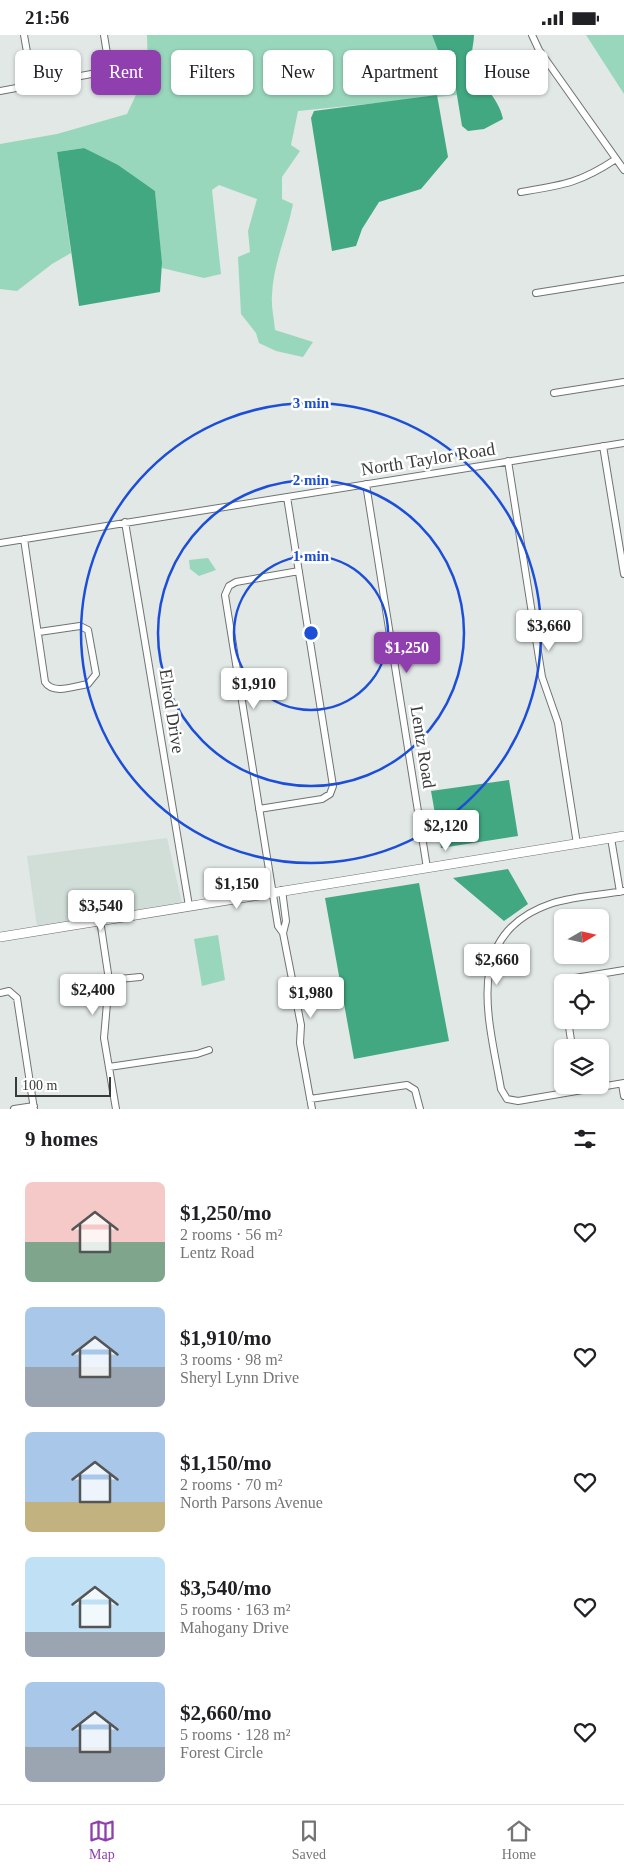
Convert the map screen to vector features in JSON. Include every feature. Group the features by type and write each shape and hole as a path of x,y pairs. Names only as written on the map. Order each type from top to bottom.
{"main road":[{"path":"0,937 282,890 611,838 624,838"}],"street":[{"path":"24,35 27,50"},
{"path":"81,76 102,72 108,61 104,35"},
{"path":"532,35 539,50 624,170"},
{"path":"0,91 15,88"},
{"path":"521,192 574,183 595,173 616,159"},
{"path":"536,293 624,279"},
{"path":"554,393 624,382"},
{"name":"North Taylor Road","path":"0,543 624,443"},
{"path":"603,446 624,574"},
{"path":"508,461 542,677 558,723 577,844"},
{"name":"Lentz Road","path":"366,484 427,868"},
{"path":"259,809 322,799 332,790 287,497"},
{"name":"Elrod Drive","path":"125,522 188,906"},
{"path":"24,539 45,682 48,686 55,689 88,684 92,681 96,673 88,631 80,626 39,632"},
{"path":"299,571 236,582 229,586 225,595 272,892 278,926 283,933 301,1025 300,1043 312,1109"},
{"path":"554,1093 518,1101 507,1099 504,1095 486,1003 488,971 499,944 507,933 528,915 555,902 622,892 611,838"},
{"path":"282,890 286,921 283,933"},
{"path":"100,920 109,979 103,1023 116,1109"},
{"path":"600,974 624,970"},
{"path":"109,979 140,977"},
{"path":"0,993 9,991 17,998 34,1107 14,1109"},
{"path":"109,1067 197,1054 209,1049"},
{"path":"609,1085 623,1084 624,1096"},
{"path":"310,1099 402,1085 415,1089 420,1109"}],"shaded area":[{"path":"147,35 432,35 438,50 343,50 343,95 456,95 456,89 457,95 298,111 291,145 300,151 282,177 282,199 293,204 275,272 272,308 275,330 313,342 303,357 276,351 259,343 256,333 241,314 238,257 250,252 248,231 257,199 219,185 212,190 221,274 204,278 162,268 155,191 84,148 57,152 71,253 52,264 17,291 0,289 0,144 57,134 127,114 136,95 161,95 161,50 147,50"},
{"path":"432,35 474,35 473,50 466,50 466,95 492,95 501,111 503,119 484,129 468,131 462,126 456,89 456,50 438,50"},
{"path":"586,35 624,35 624,94"},
{"path":"437,95 448,157 421,189 379,202 362,229 356,246 332,251 311,118 314,111"},
{"path":"84,148 118,165 155,191 162,263 160,292 79,306 57,152"},
{"path":"208,558 216,570 199,576 190,569 189,560"},
{"path":"509,780 518,836 441,848 431,791"},
{"path":"167,838 182,903 37,927 27,856"},
{"path":"508,869 528,904 504,921 453,878"},
{"path":"419,883 449,1041 354,1059 325,898"},
{"path":"218,935 225,980 202,986 194,939"}]}
